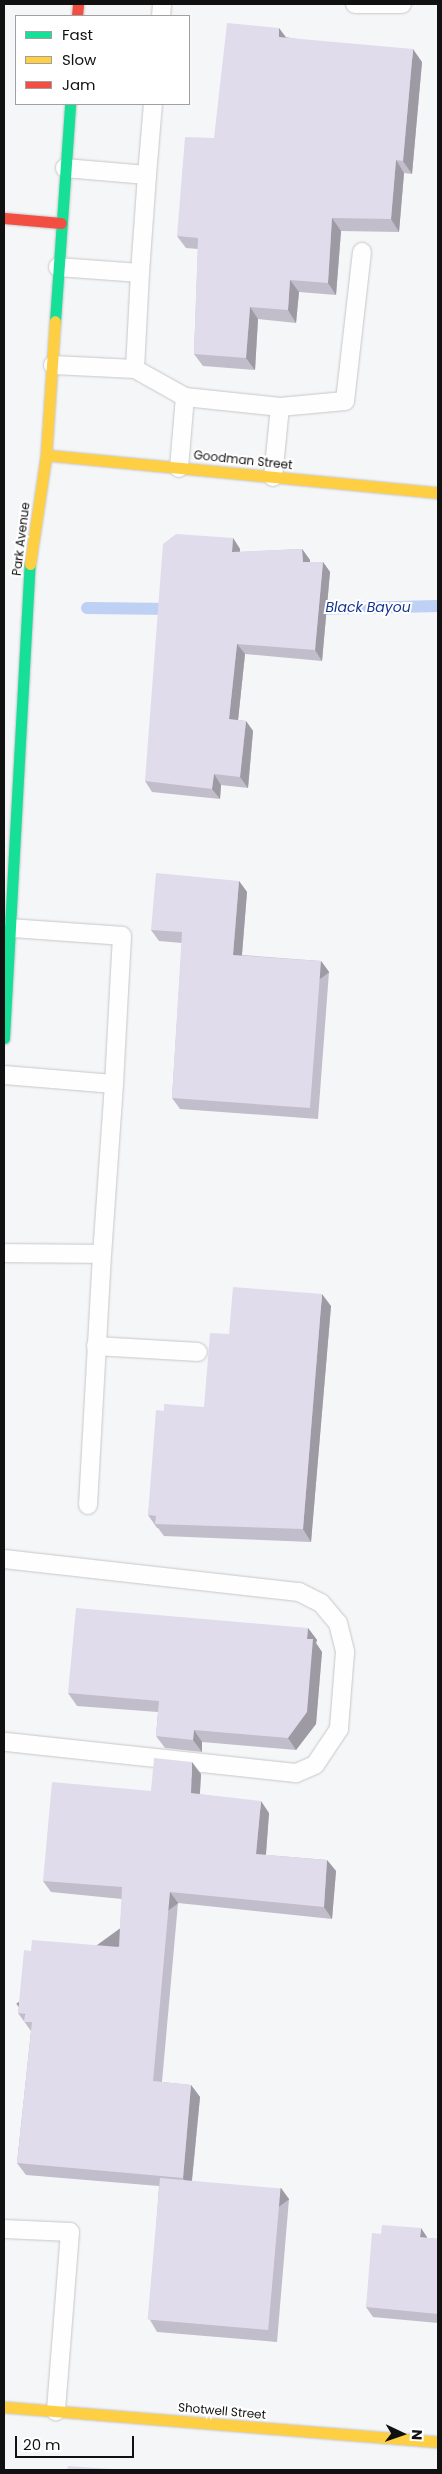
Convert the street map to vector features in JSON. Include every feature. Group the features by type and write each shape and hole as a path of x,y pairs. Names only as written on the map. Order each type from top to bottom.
{"main road":[{"name":"Park Avenue","path":"4,1038 30,568 46,455 70,105"},
{"path":"4,218 61,223"},
{"name":"Goodman Street","path":"46,455 438,493"},
{"name":"Shotwell Street","path":"4,2406 438,2442"}],"lane":[{"path":"355,4 402,4"},
{"path":"135,368 140,272 153,105"},
{"path":"65,168 147,175"},
{"path":"53,365 135,368 185,397 280,407 345,401 362,252"},
{"path":"58,266 140,272"},
{"path":"179,468 185,397"},
{"path":"273,477 280,407"},
{"path":"11,928 122,936 96,1346 88,1506"},
{"path":"4,1075 114,1084"},
{"path":"4,1254 102,1254"},
{"path":"96,1346 198,1352"},
{"path":"4,1559 300,1592 321,1603 338,1623 345,1652 339,1729 328,1751 315,1765 296,1773 4,1742"},
{"path":"4,2229 70,2232 56,2411"}],"building":[{"path":"227,23 279,28 279,37 413,49 403,161 396,160 391,219 332,218 328,283 290,280 288,310 250,307 246,358 194,354 198,238 177,236 185,137 214,138"},
{"path":"176,534 233,538 232,552 302,549 303,562 323,562 315,650 237,644 229,719 246,721 240,777 214,774 212,789 145,781 163,544"},
{"path":"156,873 239,881 233,955 321,961 310,1108 172,1098 182,932 151,930"},
{"path":"233,1287 322,1294 303,1529 155,1524 156,1516 148,1515 156,1410 164,1411 164,1404 204,1407 210,1333 229,1334"},
{"path":"76,1608 308,1628 307,1639 313,1639 307,1712 288,1738 194,1730 193,1740 156,1736 159,1701 68,1693"},
{"path":"154,1758 192,1762 191,1793 261,1801 256,1854 327,1860 324,1907 170,1892 153,2081 191,2085 183,2178 17,2163 32,2022 24,2022 25,2014 18,2013 24,1950 31,1951 32,1940 119,1947 122,1887 43,1881 52,1782 151,1791"},
{"path":"160,2178 281,2189 268,2330 148,2319"},
{"path":"382,2225 421,2228 420,2237 438,2239 438,2314 366,2307 372,2233 381,2234"},
{"path":"68,2466 126,2470 67,2470"}],"waterway":[{"name":"Black Bayou","path":"311,609 438,606"},
{"name":"Black Bayou","path":"87,608 173,609"}],"traffic: fast":[{"path":"55,321 70,105"},
{"path":"4,1038 30,564"}],"traffic: slow":[{"path":"30,564 46,455 55,321"},
{"path":"46,455 438,493"},
{"path":"4,2407 438,2442"}],"traffic: jam":[{"path":"77,15 78,4"},
{"path":"4,218 61,223"}]}
